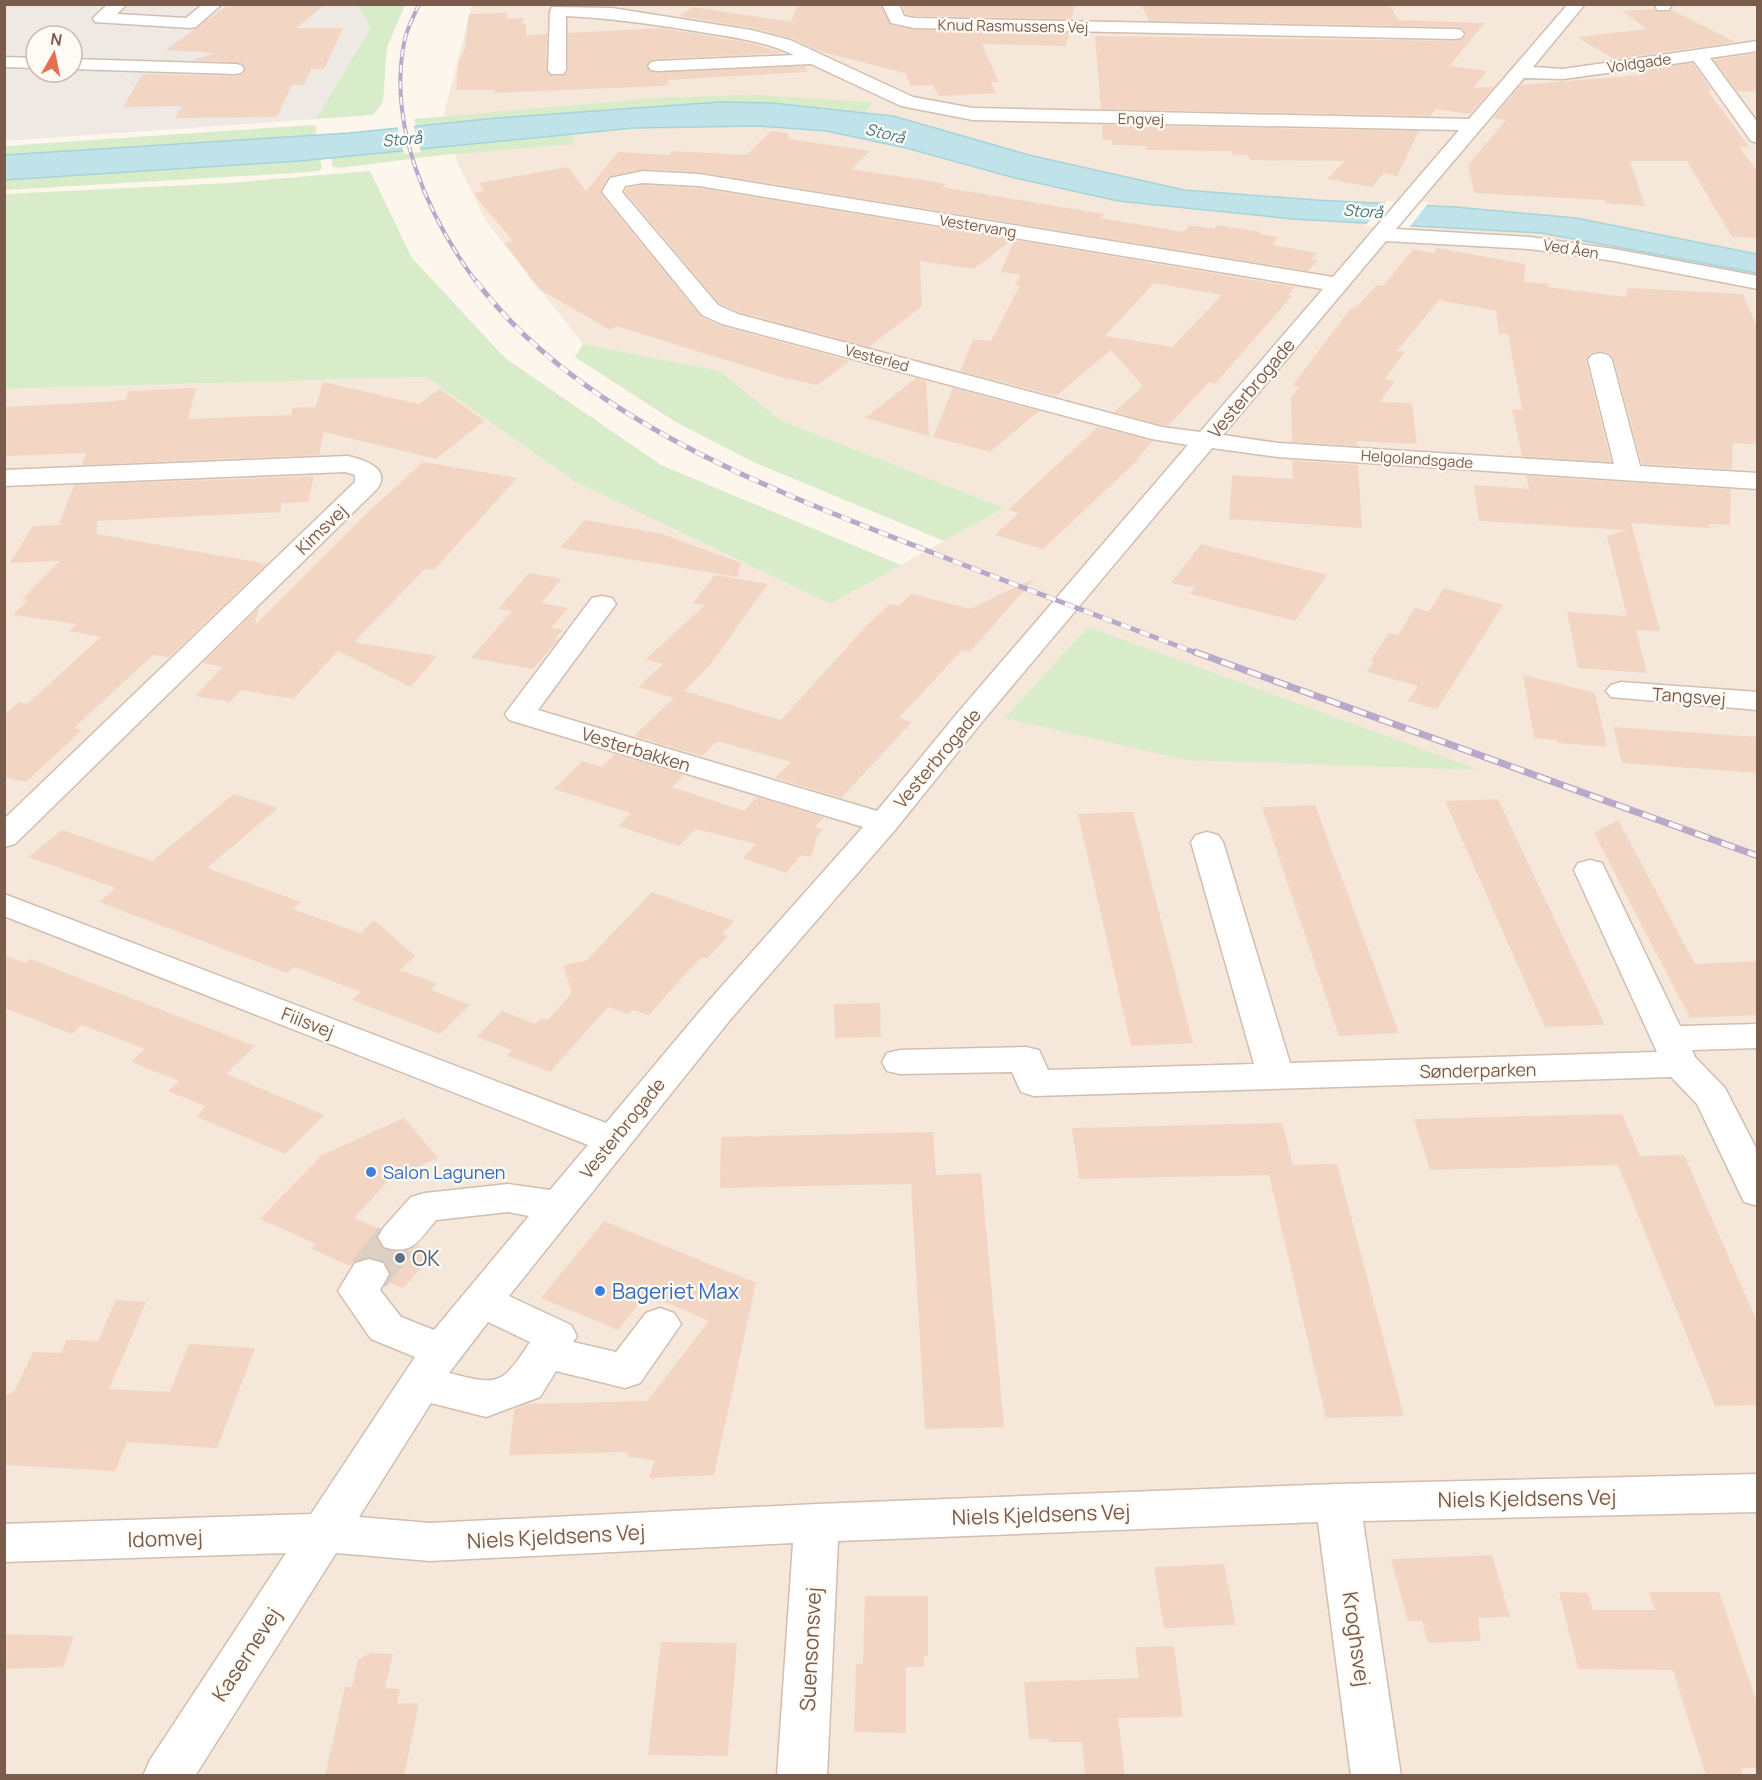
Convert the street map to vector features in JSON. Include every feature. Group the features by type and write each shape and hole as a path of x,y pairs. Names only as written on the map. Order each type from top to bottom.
{"street":[{"path":"119,4 101,18 190,23 214,4"},
{"name":"Knud Rasmussens Vej","path":"890,4 897,20 914,23 1455,34"},
{"name":"Vesterbrogade","path":"325,1533 431,1366 612,1140 718,1012 884,823 1577,4"},
{"name":"Engvej","path":"557,70 558,11 612,13 751,34 784,44 908,102 973,114 1474,125"},
{"path":"1137,13 1146,29"},
{"path":"1271,13 1280,31"},
{"name":"Voldgade","path":"1520,72 1563,74 1758,46"},
{"path":"1698,54 1758,137"},
{"name":"Engvej","path":"657,66 818,59"},
{"path":"4,62 24,63"},
{"path":"84,64 235,69"},
{"name":"Vestervang","path":"617,182 643,177 699,180 1339,285"},
{"name":"Vesterled","path":"617,182 612,192 710,310 730,319 1161,434 1206,441"},
{"name":"Ved Åen","path":"1382,235 1530,243 1614,255 1758,283"},
{"path":"1600,360 1629,472"},
{"name":"Helgolandsgade","path":"1206,441 1278,450 1758,481"},
{"name":"Kimsvej","path":"4,478 348,464 367,471 368,484 4,837"},
{"name":"Vesterbakken","path":"602,604 519,714 884,823"},
{"name":"Tangsvej","path":"1621,691 1758,701"},
{"path":"1207,842 1276,1076"},
{"path":"1590,870 1674,1051 1712,1097 1758,1192"},
{"name":"Fiilsvej","path":"4,904 612,1140"},
{"name":"Sønderparken","path":"900,1062 1026,1059 1034,1083 1276,1076 1674,1051 1758,1036"},
{"path":"398,1237 425,1207 508,1198 558,1206"},
{"path":"369,1274 358,1291 386,1329 431,1366 486,1400 525,1385 556,1336 481,1301"},
{"path":"546,1352 625,1371 660,1324"},
{"name":"Niels Kjeldsens Vej","path":"325,1533 430,1542 817,1523 1338,1503 1758,1493"},
{"name":"Kroghsvej","path":"1338,1503 1376,1776"},
{"name":"Suensonsvej","path":"802,1776 817,1523"},
{"name":"Idomvej","path":"4,1543 325,1533"},
{"name":"Kasernevej","path":"167,1776 325,1533"}],"shaded area":[{"path":"5,5 357,5 371,27 316,119 5,141"},
{"path":"472,5 1757,5 1757,1775 5,1775 4,389 426,377 574,481 830,604 1004,508 780,420 720,371 583,344 486,221 458,164 444,113"}],"green space":[{"path":"357,5 405,5 387,47 383,102 373,115 316,119 371,27"},
{"path":"755,95 872,102 866,112 772,103 720,102 416,126 414,119 656,98"},
{"path":"316,126 316,135 5,155 5,146"},
{"path":"571,134 575,144 442,155 339,168 332,166 332,158"},
{"path":"320,159 322,168 319,171 5,190 5,180"},
{"path":"370,171 412,258 505,358 661,465 901,565 830,604 574,481 426,377 5,389 5,194 229,183"},
{"path":"583,344 720,371 780,420 1004,508 944,541 753,462 674,421 575,357"},
{"path":"1088,627 1480,770 1186,760 1005,718"}],"water":[{"name":"Storå","path":"720,102 772,103 893,116 1029,155 1184,190 1455,207 1576,218 1757,254 1757,273 1541,233 1293,219 1118,201 1015,178 906,148 826,131 760,126 633,128 300,161 5,180 5,155 349,133 497,118"}],"pier":[{"path":"413,124 421,152 404,154 397,125"},
{"path":"1387,201 1429,202 1408,229 1365,226"}],"building":[{"path":"229,4 326,4 296,28 343,28 324,69 311,69 304,85 292,85 277,117 175,118 182,106 123,107 142,75 235,76 243,74 246,69 241,63 192,60 216,53 166,50"},
{"path":"798,4 880,4 891,25 914,30 1069,33 1066,46 982,44 999,82 991,82 996,93 939,96 933,85 911,86 905,73 818,51 791,38 752,28 679,16 693,7 791,22"},
{"path":"902,4 1075,4 1072,19 914,16 906,14"},
{"path":"1390,4 1398,20 1485,23 1449,66 1487,71 1473,88 1494,87 1470,114 1436,109 1430,116 1101,109 1095,36 1455,41 1463,39 1466,34 1463,29 1455,27 1149,21 1142,6"},
{"path":"1654,9 1657,12 1672,10 1735,42 1614,59 1577,37 1647,29 1622,11"},
{"path":"507,13 507,19 523,18 523,24 526,24 526,35 547,34 546,70 551,76 563,76 568,71 568,33 661,28 745,42 784,53 657,59 651,60 646,65 651,72 806,66 807,72 668,80 669,85 660,86 495,93 495,90 456,90 458,64 465,48 469,14"},
{"path":"1758,53 1758,92 1737,91 1714,60"},
{"path":"1693,63 1712,91 1708,91 1749,147 1739,147 1758,172 1758,238 1732,237 1687,161 1630,161 1645,206 1605,203 1605,200 1474,193 1468,165 1506,120 1493,118 1521,85 1641,75 1635,71"},
{"path":"1102,125 1419,131 1397,176 1384,173 1372,187 1327,179 1345,161 1250,160 1248,155 1233,155 1232,151 1147,150 1146,146 1112,145 1112,140 1103,140"},
{"path":"771,131 787,133 789,139 870,151 851,169 947,184 941,187 1104,214 1100,218 1184,232 1189,225 1214,229 1217,225 1261,232 1259,234 1278,237 1273,245 1317,253 1312,259 1318,260 1308,271 699,172 643,169 608,177 600,193 701,317 721,326 850,361 817,385 781,377 616,326 610,330 539,289 504,243 513,241 474,193 485,191 479,183 568,167 586,191 618,152 669,155 672,151 747,155"},
{"path":"643,185 699,188 1012,240 974,269 920,261 922,306 869,347 739,312 719,303 625,192 627,188"},
{"path":"1014,240 1295,287 1288,295 1292,296 1215,384 1209,382 1168,426 1114,412 1143,386 1111,350 1056,396 960,371 973,340 991,341 1020,286 1015,285 1021,275 1001,272","holes":["1154,283 1222,295 1172,347 1105,336"]},
{"path":"1437,248 1525,264 1524,282 1549,284 1547,287 1626,297 1628,288 1743,294 1758,330 1758,444 1733,443 1732,469 1642,464 1614,359 1609,353 1599,351 1590,354 1586,361 1611,462 1522,456 1512,409 1522,410 1508,334 1499,334 1496,311 1439,300 1397,351 1405,352 1385,379 1395,381 1380,402 1412,403 1417,444 1356,441 1357,446 1292,442 1291,398 1299,387 1293,385 1351,308 1354,309 1377,285 1383,286 1413,249 1433,253"},
{"path":"916,378 926,381 929,436 865,418"},
{"path":"323,382 419,404 440,389 484,421 436,459 324,432 319,455 82,465 86,453 4,456 4,407 125,400 129,391 196,388 188,419 291,415 293,408 316,407"},
{"path":"953,388 1039,411 990,452 933,437"},
{"path":"1098,427 1153,441 1137,459 1139,459 1043,549 995,535 1019,513 1008,510"},
{"path":"1292,460 1358,465 1362,528 1229,519 1232,475 1293,479"},
{"path":"423,462 517,478 434,570 425,569 354,642 437,656 411,687 338,651 293,699 241,690 230,702 195,696 223,667 202,663 259,608 255,625 366,514"},
{"path":"314,476 308,502 282,503 280,512 97,521 97,534 267,564 169,657 153,655 74,728 82,730 26,782 4,777 4,715 19,702 27,704 101,637 69,631 77,624 13,615 28,600 22,599 60,561 10,563 33,526 59,525 74,485"},
{"path":"1526,476 1731,489 1730,525 1708,524 1710,528 1631,523 1660,631 1636,630 1647,673 1578,668 1567,612 1627,616 1607,536 1627,530 1479,521 1474,485 1529,489"},
{"path":"585,520 662,534 741,563 738,577 560,548"},
{"path":"1201,544 1327,575 1295,621 1190,594 1195,588 1171,583"},
{"path":"529,573 562,579 541,603 568,608 551,628 563,630 555,639 558,640 533,669 471,658 512,611 498,609"},
{"path":"715,575 768,584 710,665 684,691 781,720 868,624 890,604 899,606 911,594 970,609 1035,578 970,652 962,650 899,718 912,722 841,798 775,778 791,762 717,741 702,756 634,736 674,698 638,687 663,664 646,659 705,605 693,603"},
{"path":"1444,588 1503,605 1437,709 1408,701 1418,686 1367,672 1374,661 1371,660 1389,633 1398,635 1415,608 1429,612"},
{"path":"1523,675 1595,693 1607,747 1558,743 1557,740 1534,738"},
{"path":"1613,727 1758,737 1758,773 1622,763"},
{"path":"615,754 684,775 672,787 744,811 757,797 824,817 815,827 823,829 817,836 811,857 801,855 786,873 743,858 756,844 695,829 679,846 618,826 631,813 554,789 582,761 602,767"},
{"path":"234,794 278,808 207,868 301,902 293,909 360,933 374,920 415,956 400,970 437,984 431,990 470,1005 440,1034 352,1000 361,992 294,967 287,973 99,902 116,888 28,857 62,830 152,861"},
{"path":"1498,799 1605,1025 1545,1027 1445,801"},
{"path":"1315,805 1399,1033 1339,1036 1262,807"},
{"path":"1133,812 1193,1043 1131,1046 1078,814"},
{"path":"1618,820 1695,964 1758,961 1758,1015 1690,1018 1594,833"},
{"path":"652,892 734,921 722,934 728,936 707,959 702,957 689,970 649,1015 633,1010 629,1014 608,1007 550,1072 507,1056 512,1050 477,1037 502,1011 536,1024 541,1018 548,1020 572,993 563,965 586,961"},
{"path":"4,955 25,963 30,959 255,1046 226,1074 324,1115 285,1154 197,1117 205,1106 168,1091 179,1081 131,1062 145,1049 82,1025 72,1034 4,1008"},
{"path":"880,1003 881,1037 835,1038 834,1004"},
{"path":"1622,1114 1640,1156 1684,1155 1758,1324 1758,1405 1715,1406 1618,1165 1430,1170 1414,1119"},
{"path":"404,1118 438,1158 389,1180 354,1218 380,1229 376,1238 384,1249 402,1252 417,1245 435,1253 403,1288 387,1282 391,1273 384,1261 368,1257 354,1261 350,1266 312,1249 316,1244 260,1219 322,1155"},
{"path":"1282,1123 1293,1165 1337,1164 1404,1416 1326,1418 1269,1175 1079,1179 1072,1128"},
{"path":"933,1132 936,1175 981,1173 1004,1427 925,1429 911,1184 720,1188 721,1137"},
{"path":"604,1221 756,1283 714,1475 649,1478 655,1460 628,1457 628,1452 509,1455 514,1409 528,1404 647,1401 709,1321 647,1294 618,1330 541,1298"},
{"path":"116,1300 146,1302 109,1389 170,1392 189,1344 255,1348 217,1448 127,1442 115,1471 4,1465 4,1396 14,1392 33,1352 61,1353 67,1340 98,1341"},
{"path":"1492,1555 1510,1617 1478,1618 1481,1641 1428,1643 1422,1621 1408,1621 1391,1559"},
{"path":"1224,1564 1236,1625 1164,1628 1154,1567"},
{"path":"1559,1592 1588,1593 1593,1610 1655,1610 1649,1592 1719,1592 1758,1706 1758,1768 1741,1768 1743,1776 1706,1776 1673,1670 1578,1669"},
{"path":"865,1596 928,1596 928,1656 924,1656 924,1667 906,1667 906,1733 854,1732 856,1664 863,1664"},
{"path":"4,1634 74,1636 63,1667 4,1669"},
{"path":"661,1642 737,1643 728,1756 648,1755"},
{"path":"1174,1646 1183,1717 1118,1718 1125,1776 1085,1776 1082,1742 1049,1742 1048,1739 1029,1739 1024,1682 1139,1678 1135,1647"},
{"path":"370,1653 393,1654 385,1688 400,1689 397,1704 419,1703 404,1776 325,1776 345,1687 352,1687 358,1660"}],"tunnel":[{"path":"369,1274 398,1237"}],"railway":[{"path":"419,4 405,38 401,75 402,107 407,138 428,200 459,257 477,283"},
{"path":"476,281 518,329 567,372 622,410 680,444 741,474 864,526 1199,654"},
{"path":"1195,652 1758,856"}],"place":[{"name":"Salon Lagunen","path":"371,1172"},
{"name":"OK","path":"400,1258"},
{"name":"Bageriet Max","path":"600,1291"}]}
